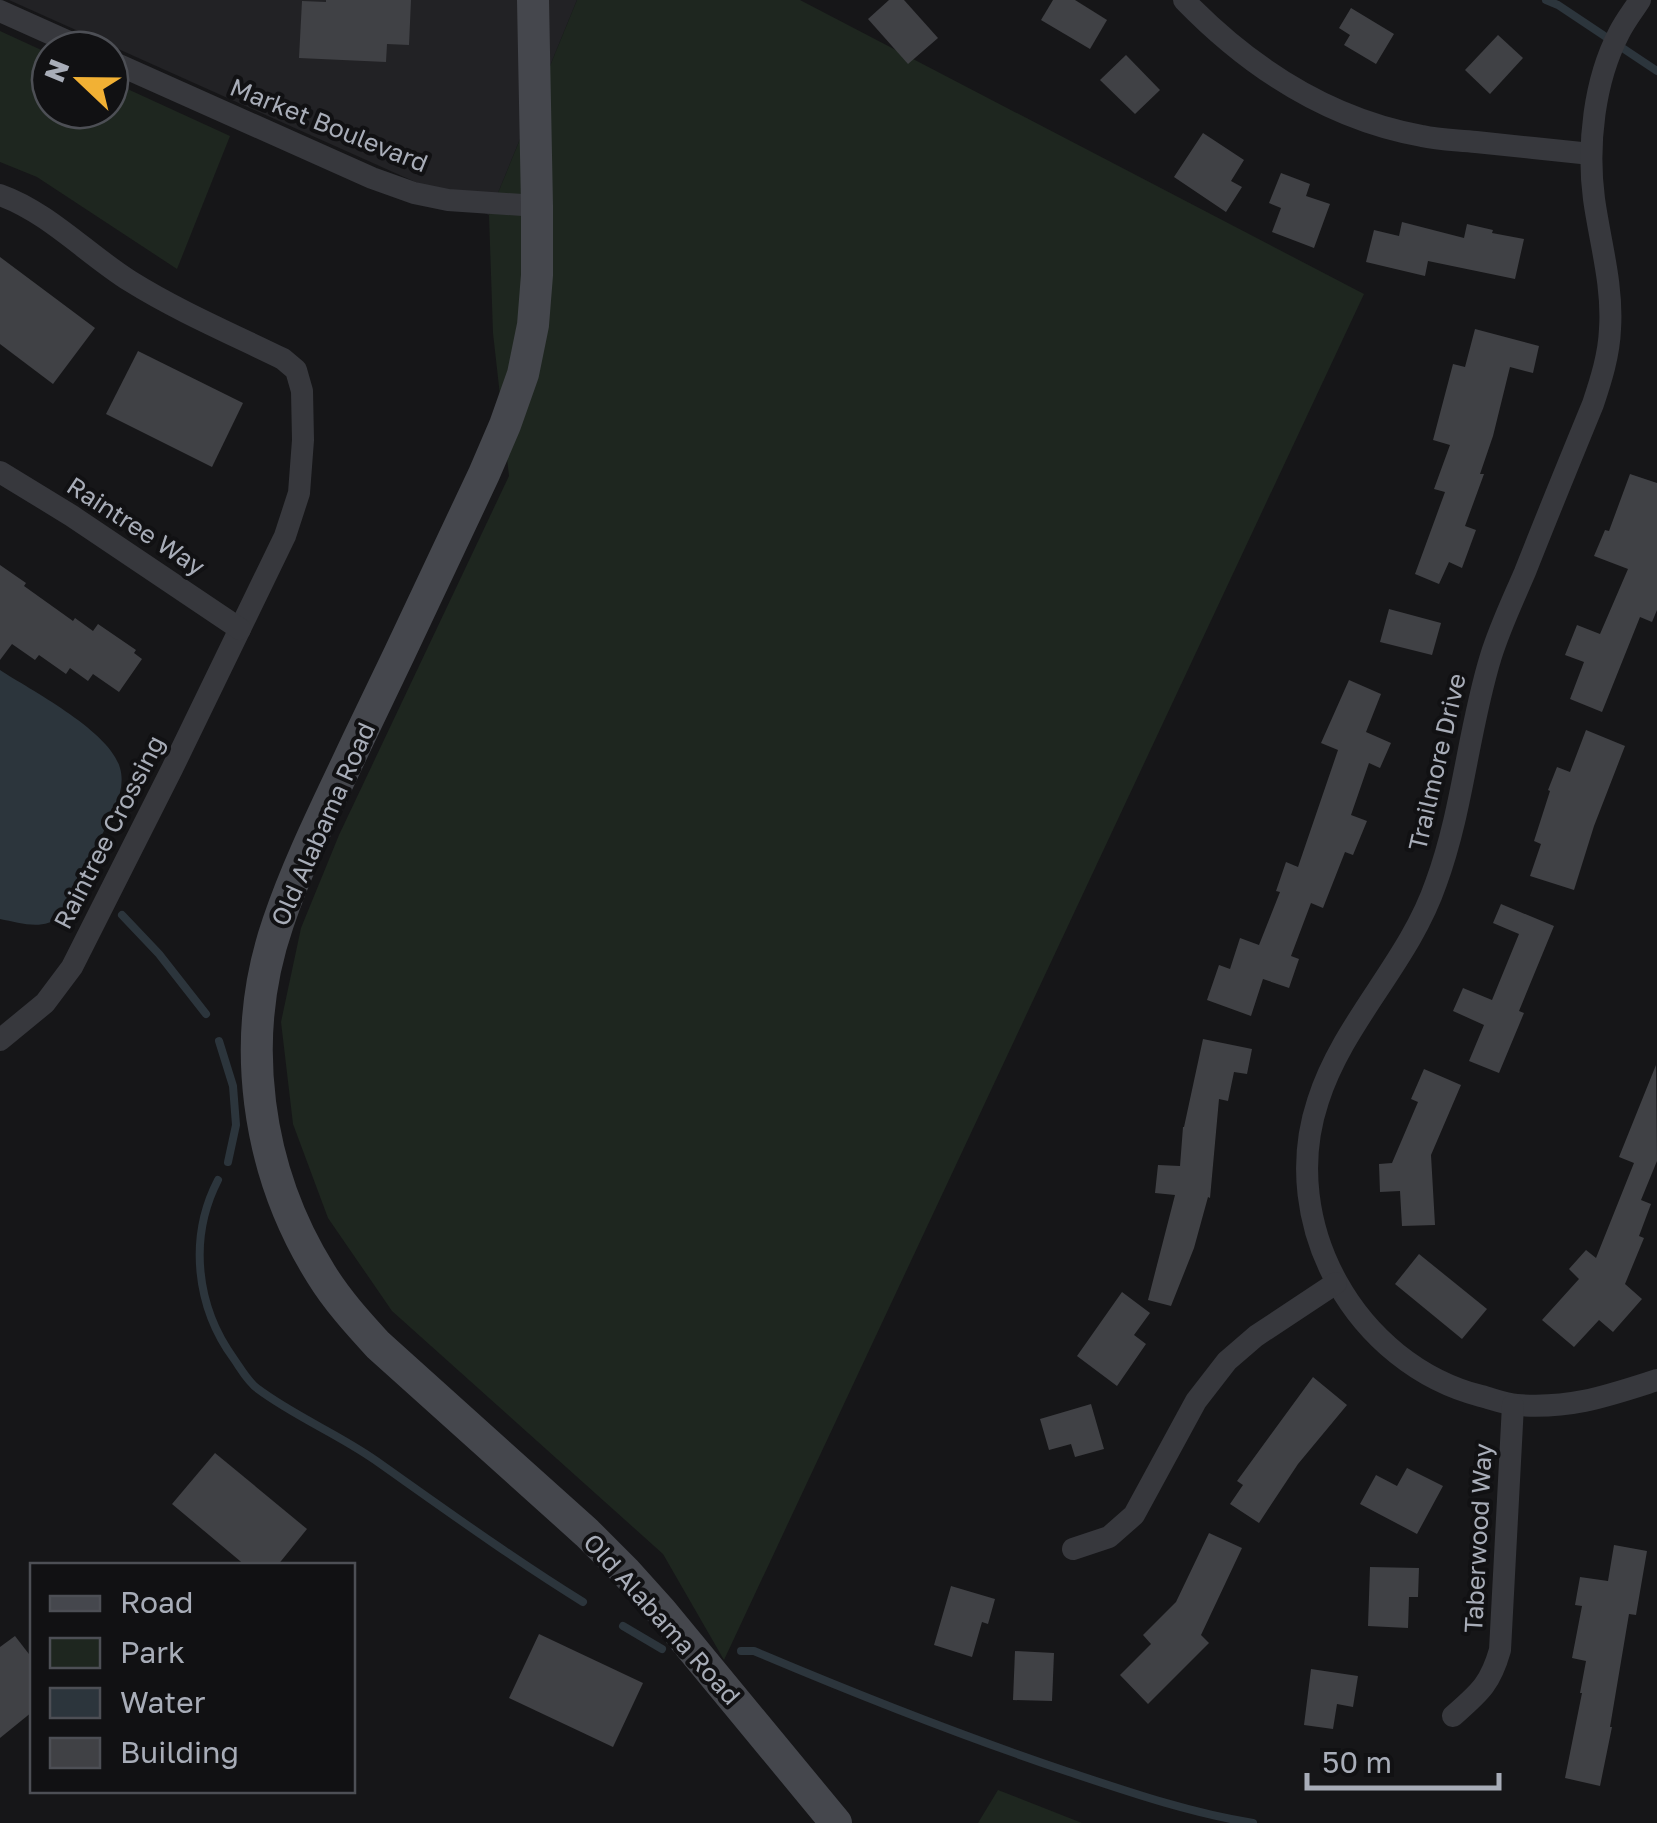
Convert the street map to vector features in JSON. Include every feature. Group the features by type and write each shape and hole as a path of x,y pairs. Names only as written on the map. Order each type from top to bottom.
{"street":[{"name":"Old Alabama Road","path":"532,0 537,275 533,325 523,374 484,474 316,831 277,926 264,974 257,1024 263,1126 277,1181 296,1227 321,1274 347,1311 625,1571 836,1823"},
{"path":"1184,0 1261,69 1312,99 1366,122 1422,137 1592,154"},
{"name":"Trailmore Drive","path":"1640,0 1618,34 1597,96 1592,154 1594,197 1610,296 1605,365 1593,404 1492,652 1477,705 1450,843 1435,887 1410,940 1336,1056 1317,1102 1308,1146 1308,1195 1317,1240 1336,1283 1368,1328 1410,1366 1458,1390 1513,1404 1591,1402 1657,1380"},
{"path":"0,11 42,30"},
{"name":"Market Boulevard","path":"130,69 372,178 414,193 448,200 537,206"},
{"name":"Raintree Crossing","path":"0,195 32,211 144,289 283,359 296,370 302,391 303,440 299,493 285,536 172,769 72,967 46,1003 0,1040"},
{"name":"Raintree Way","path":"0,472 240,628"},
{"path":"1073,1549 1109,1537 1134,1515 1196,1401 1227,1361 1256,1336 1336,1283"},
{"name":"Taberwood Way","path":"1453,1716 1483,1689 1500,1650 1513,1404"}],"shaded area":[{"path":"9,0 577,0 489,215 130,54 130,30 76,30"}],"green space":[{"path":"577,0 800,0 1364,294 724,1660 663,1554 392,1311 328,1218 293,1124 281,1022 301,928 339,835 509,476 493,333 489,215"},
{"path":"0,31 30,45 30,130 130,130 130,90 230,136 177,269 37,177 0,162"},
{"path":"998,1790 1082,1823 978,1823"}],"water":[{"path":"0,670 86,726 113,754 121,773 116,807 61,916 47,923 32,925 0,919"}],"building":[{"path":"411,0 409,45 387,44 386,62 299,58 302,1"},
{"path":"889,0 904,0 938,38 908,64 868,19"},
{"path":"1053,0 1075,0 1107,20 1090,49 1041,20"},
{"path":"1351,8 1394,34 1376,64 1344,45 1350,35 1339,28"},
{"path":"1498,35 1523,58 1490,94 1465,70"},
{"path":"1126,55 1160,90 1135,114 1100,80"},
{"path":"1203,133 1244,160 1231,181 1242,187 1226,212 1174,177"},
{"path":"1281,173 1310,184 1306,196 1330,204 1314,248 1272,232 1281,208 1269,203"},
{"path":"1402,222 1464,238 1467,224 1524,239 1515,279 1428,261 1425,276 1366,262 1374,230 1399,236"},
{"path":"0,257 95,328 53,384 0,344"},
{"path":"1475,329 1539,346 1533,373 1510,367 1480,474 1484,474 1465,526 1476,530 1462,568 1449,562 1439,584 1415,574 1445,492 1434,489 1450,445 1433,440 1453,364 1465,367"},
{"path":"138,351 243,403 212,467 106,414"},
{"path":"1630,474 1657,483 1657,610 1652,622 1640,617 1602,712 1570,699 1584,662 1565,655 1577,625 1600,634 1628,569 1594,556 1605,530 1609,531"},
{"path":"0,565 73,621 75,618 93,631 98,624 136,650 134,653 142,659 119,692 93,674 88,681 70,668 66,674 39,655 35,660 12,644 0,660"},
{"path":"1389,609 1441,623 1432,655 1380,642"},
{"path":"1349,680 1381,694 1366,732 1391,743 1380,768 1369,763 1351,815 1367,821 1353,855 1345,852 1323,908 1311,903 1291,956 1299,959 1289,988 1263,979 1251,1016 1207,1000 1219,965 1230,969 1240,938 1259,945 1280,892 1276,891 1286,862 1298,867 1338,750 1321,743"},
{"path":"1586,730 1625,746 1574,890 1530,876 1541,844 1534,841 1548,790 1557,767 1570,772"},
{"path":"1501,904 1554,926 1499,1073 1469,1061 1484,1025 1453,1011 1463,988 1492,1000 1519,934 1493,923"},
{"path":"1203,1039 1252,1049 1247,1074 1234,1072 1228,1101 1219,1099 1210,1198 1171,1306 1148,1300 1175,1195 1155,1193 1158,1165 1180,1166 1183,1127"},
{"path":"1656,1065 1657,1161 1641,1200 1651,1204 1639,1236 1644,1238 1625,1284 1642,1299 1613,1332 1599,1320 1574,1347 1542,1320 1579,1279 1569,1269 1586,1250 1596,1258 1634,1163 1619,1157"},
{"path":"1424,1069 1461,1085 1431,1155 1435,1225 1402,1226 1400,1191 1380,1192 1379,1164 1392,1163 1418,1102 1411,1099"},
{"path":"1419,1254 1487,1309 1462,1339 1395,1284"},
{"path":"1122,1292 1150,1313 1134,1335 1146,1344 1117,1386 1077,1356"},
{"path":"1313,1377 1347,1405 1298,1464 1259,1523 1230,1504 1243,1485 1237,1481"},
{"path":"1091,1404 1104,1449 1075,1457 1071,1444 1049,1450 1040,1419"},
{"path":"215,1453 307,1529 279,1563 242,1563 172,1504"},
{"path":"1407,1468 1443,1486 1417,1534 1360,1504 1376,1475 1397,1486"},
{"path":"1209,1533 1242,1548 1201,1635 1209,1643 1148,1704 1120,1675 1151,1644 1143,1635 1176,1602"},
{"path":"1614,1545 1647,1551 1636,1615 1629,1614 1600,1786 1565,1778 1586,1661 1572,1658 1582,1606 1575,1605 1580,1577 1608,1581"},
{"path":"1370,1567 1419,1568 1418,1597 1409,1597 1408,1628 1368,1626"},
{"path":"951,1586 995,1599 988,1624 982,1622 972,1657 934,1645"},
{"path":"539,1634 643,1683 613,1747 509,1698"},
{"path":"15,1636 30,1655 30,1714 0,1738 0,1647"},
{"path":"1015,1651 1054,1653 1052,1701 1013,1700"},
{"path":"1311,1669 1358,1676 1353,1707 1337,1704 1333,1729 1304,1725"}],"waterway":[{"path":"1546,0 1657,71"},
{"path":"80,878 87,883"},
{"path":"122,915 206,1014"},
{"path":"219,1041 233,1086 236,1125 228,1162"},
{"path":"218,1180 203,1225 200,1272 204,1295 221,1339 251,1383 361,1451 583,1602"},
{"path":"623,1626 662,1649"},
{"path":"741,1651 754,1651 910,1715 1069,1772 1183,1808 1253,1823"}]}
